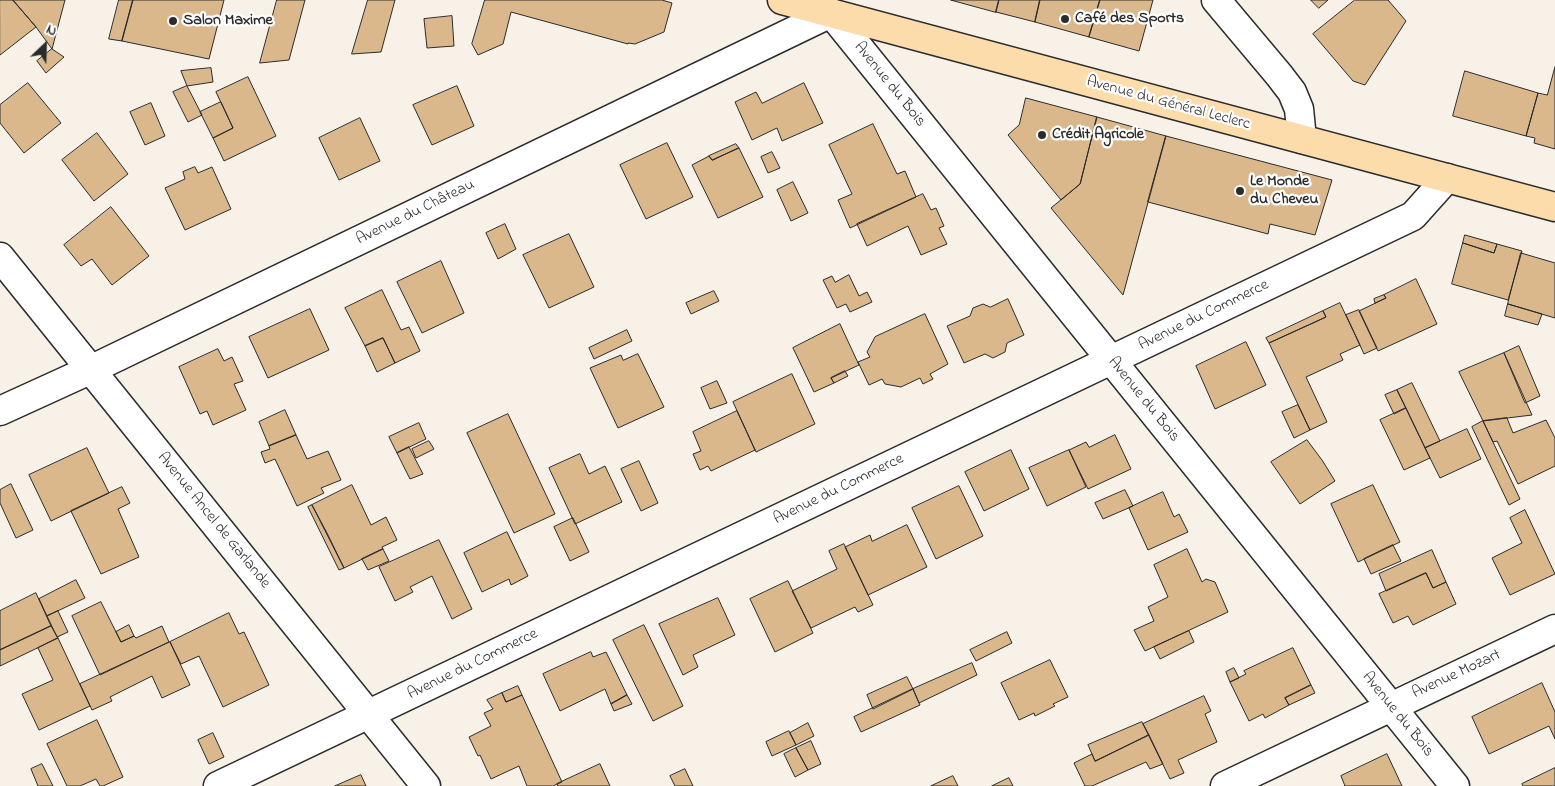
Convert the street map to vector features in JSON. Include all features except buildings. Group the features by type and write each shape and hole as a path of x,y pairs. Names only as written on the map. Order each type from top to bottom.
{"main road":[{"name":"Avenue du Général Leclerc","path":"782,0 1555,207"}],"street":[{"path":"1216,0 1292,92 1299,109 1302,139"},
{"name":"Avenue du Bois","path":"830,13 1455,786"},
{"name":"Avenue du Château","path":"0,412 830,13"},
{"name":"Avenue du Commerce","path":"218,786 1413,216 1447,178"},
{"name":"Avenue Ancel de Garlande","path":"0,257 426,786"},
{"name":"Avenue Mozart","path":"1224,786 1555,630"}],"place":[{"name":"Café des Sports","path":"1065,19"},
{"name":"Salon Maxime","path":"173,21"},
{"name":"Crédit Agricole","path":"1042,135"},
{"name":"Le Monde du Cheveu","path":"1240,191"}]}
